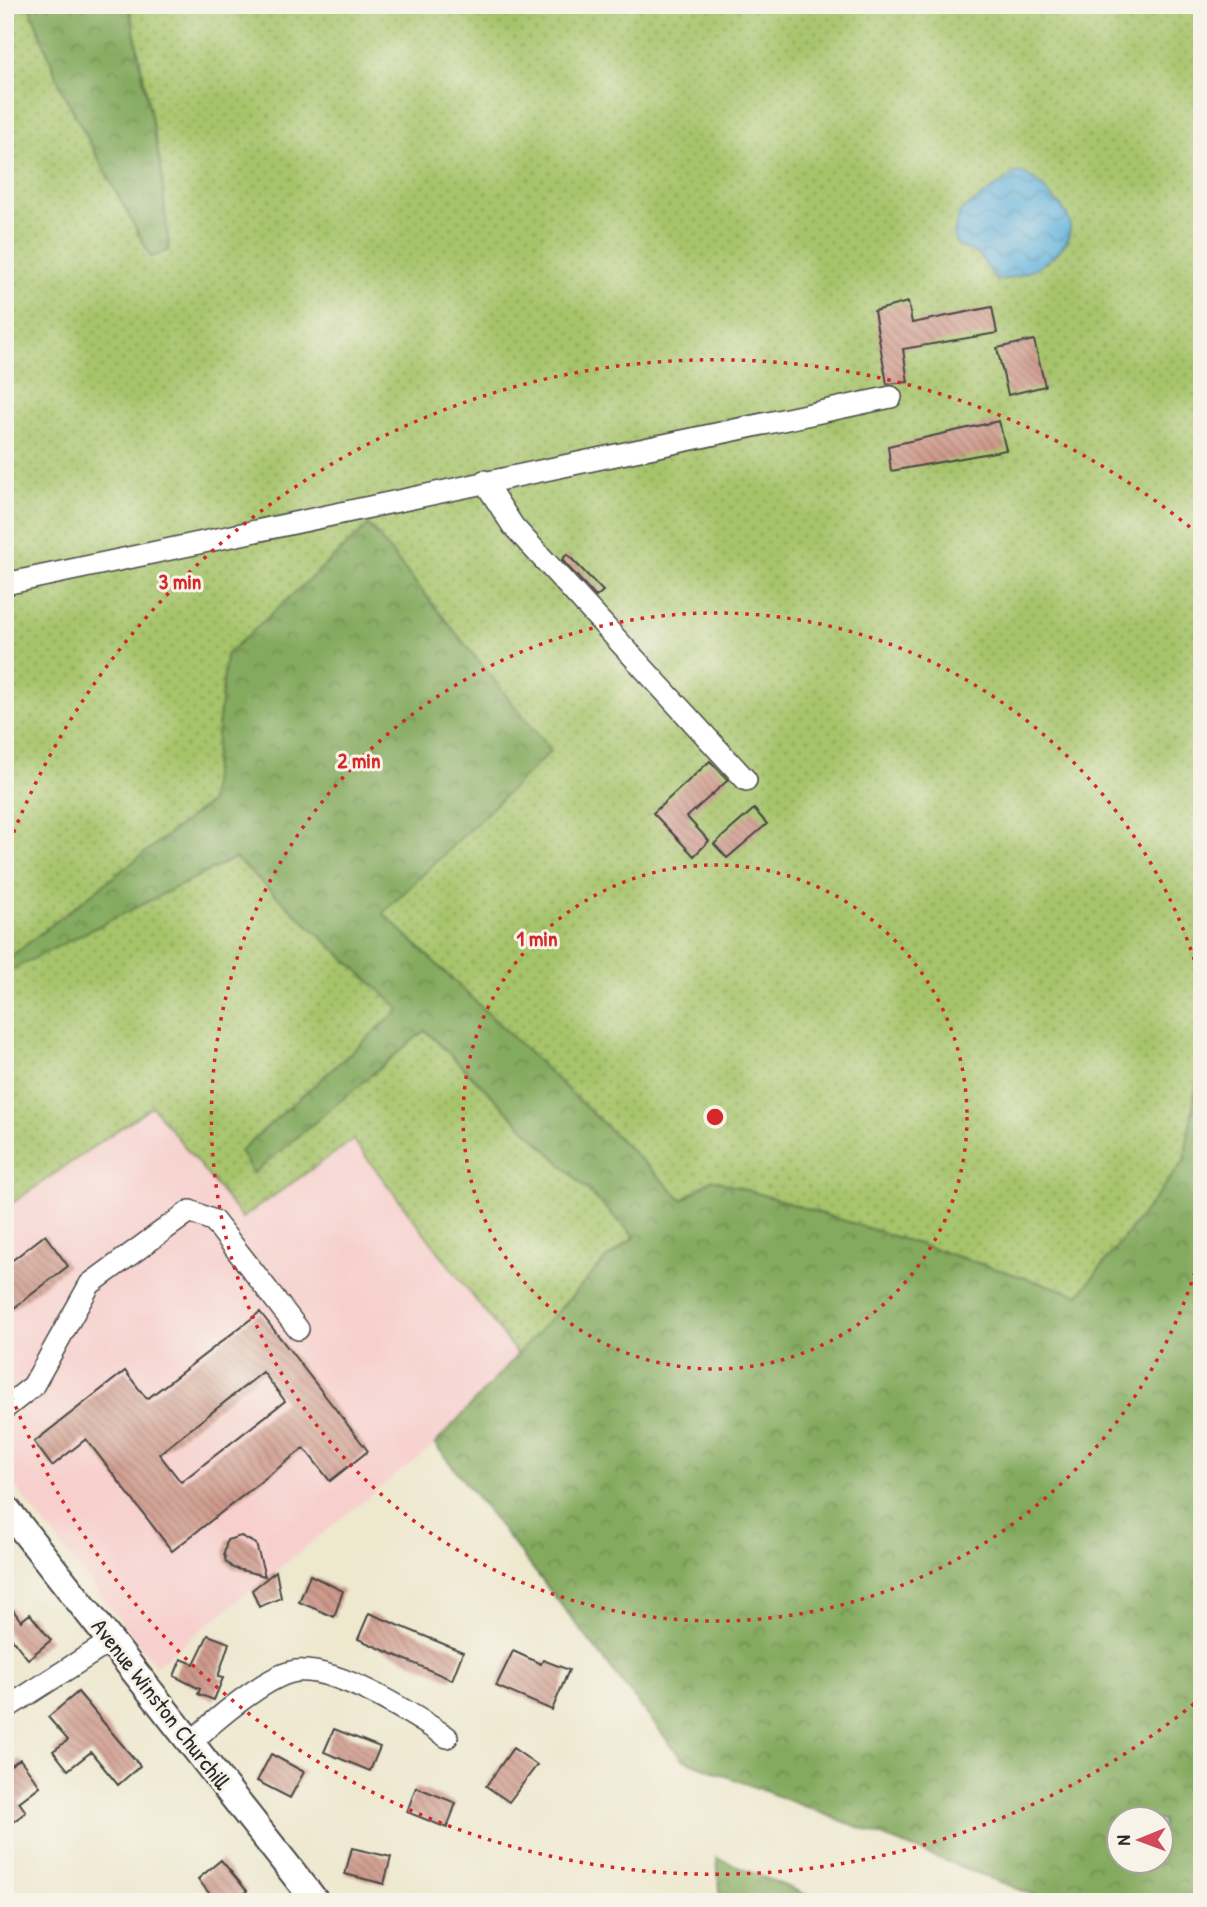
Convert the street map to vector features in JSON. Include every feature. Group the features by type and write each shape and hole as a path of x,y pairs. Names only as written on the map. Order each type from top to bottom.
{"main road":[{"name":"Avenue Winston Churchill","path":"5,1507 316,1902"}],"street":[{"path":"5,584 891,397"},
{"path":"484,481 513,526 746,780"},
{"path":"5,1408 33,1386 90,1284 190,1211 214,1221 298,1329"},
{"path":"5,1709 111,1641"},
{"path":"191,1743 262,1688 280,1676 297,1671 332,1677 390,1701 447,1737"}],"shaded area":[{"path":"153,1105 242,1218 353,1140 518,1355 435,1444 156,1666 5,1474 5,1208"}],"green space":[{"path":"5,5 29,5 62,90 151,257 169,249 161,168 129,5 1202,5 1202,1052 1185,1161 1079,1295 712,1179 606,1259 518,1355 353,1140 242,1218 152,1106 5,1208"},
{"path":"29,5 129,5 161,168 169,250 151,257 62,90"},
{"path":"369,525 551,751 383,913 683,1200 712,1179 1079,1295 1184,1161 1202,1052 1202,1902 1052,1902 682,1759 435,1444 606,1259 635,1237 425,1030 253,1174 240,1151 400,1009 235,858 5,973 5,961 210,802 226,655"},
{"path":"717,1858 824,1902 721,1902"}],"water":[{"path":"1017,172 1036,181 1057,202 1066,214 1070,228 1068,238 1052,257 1018,276 996,280 979,255 957,245 954,234 960,212"}],"building":[{"path":"908,302 912,323 992,307 997,333 903,349 908,382 887,384 874,311"},
{"path":"1034,340 1045,386 1008,395 997,348"},
{"path":"999,421 1006,450 891,471 888,446"},
{"path":"567,554 603,591 596,597 562,560"},
{"path":"710,761 728,780 687,817 709,841 694,856 653,813"},
{"path":"754,809 767,824 727,858 714,844"},
{"path":"45,1235 68,1266 5,1315 5,1266"},
{"path":"260,1312 368,1451 330,1481 304,1448 172,1551 86,1439 52,1466 34,1442 125,1371 147,1399","holes":["263,1372 285,1401 181,1482 159,1454"]},
{"path":"241,1536 256,1544 265,1576 233,1568 226,1562 224,1554 227,1540"},
{"path":"276,1571 281,1598 259,1607 252,1590"},
{"path":"310,1575 343,1591 334,1617 299,1602"},
{"path":"5,1599 21,1621 30,1614 51,1640 28,1659 5,1630"},
{"path":"369,1613 463,1652 452,1680 358,1639"},
{"path":"208,1635 229,1643 218,1677 223,1678 214,1700 198,1694 200,1689 174,1676 181,1659 194,1664"},
{"path":"513,1651 541,1664 543,1660 569,1670 552,1710 496,1686"},
{"path":"78,1692 140,1766 118,1785 91,1752 68,1770 53,1751 68,1740 48,1717"},
{"path":"334,1729 380,1747 370,1771 324,1752"},
{"path":"513,1748 537,1765 509,1802 486,1786"},
{"path":"271,1754 304,1772 290,1798 257,1781"},
{"path":"20,1759 40,1786 19,1802 26,1812 5,1828 5,1769"},
{"path":"416,1787 456,1803 447,1828 407,1812"},
{"path":"352,1848 391,1857 384,1884 345,1874"},
{"path":"221,1860 247,1891 234,1902 216,1902 198,1879"}]}
